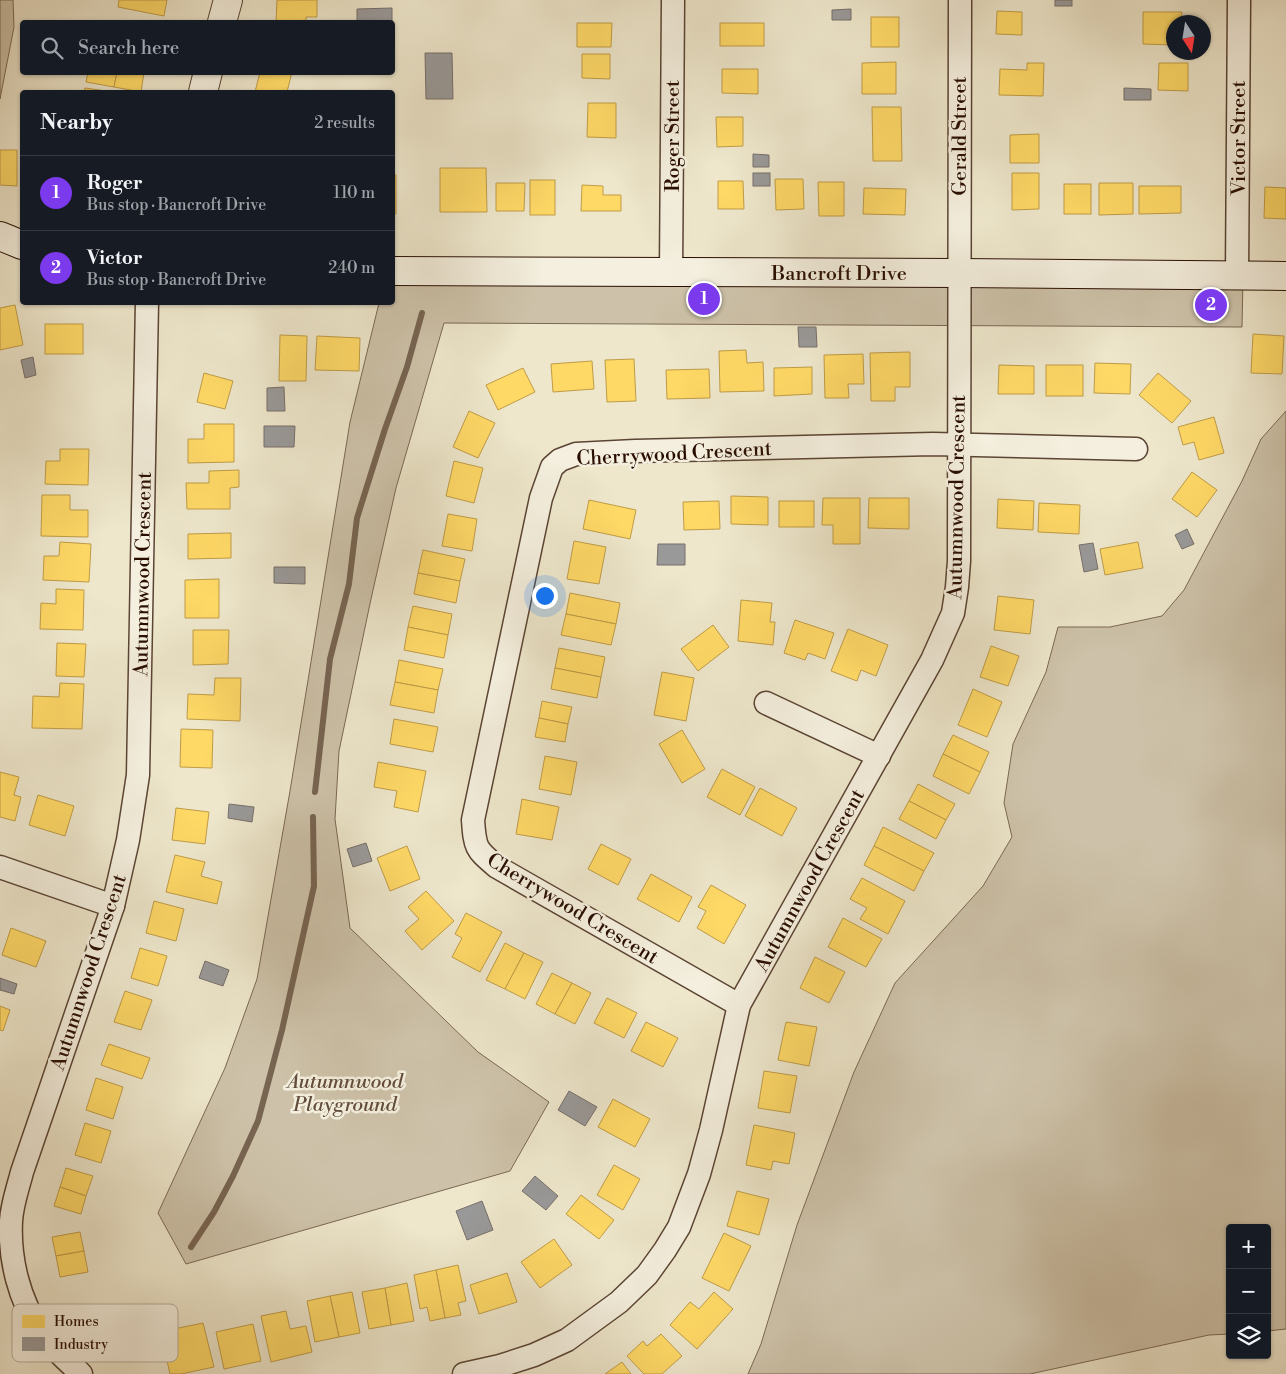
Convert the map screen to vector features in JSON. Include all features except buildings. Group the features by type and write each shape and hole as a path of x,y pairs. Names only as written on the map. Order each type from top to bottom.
{"main road":[{"path":"223,20 228,0"},
{"path":"204,90 207,75"},
{"path":"0,236 20,244"},
{"name":"Bancroft Drive","path":"395,271 1286,276"}],"street":[{"name":"Roger Street","path":"672,273 673,0"},
{"name":"Gerald Street","path":"958,273 960,0"},
{"name":"Victor Street","path":"1237,275 1239,0"},
{"name":"Autumnwood Crescent","path":"464,1374 500,1366 534,1355 567,1340 618,1302 647,1275 679,1227 689,1202 711,1130 739,1005 932,660 953,613 959,561 958,273"},
{"name":"Autumnwood Crescent","path":"26,1304 14,1262 11,1221 15,1199 22,1172 113,906 128,840 138,775 147,305"},
{"name":"Cherrywood Crescent","path":"739,1005 498,867 478,849 473,820 541,498 552,467 560,460 576,454 635,451 960,444 1136,449"},
{"path":"766,703 879,756"},
{"path":"0,867 113,906"},
{"name":"Autumnwood Crescent","path":"69,1362 80,1374"}],"green space":[{"path":"0,0 13,0 14,27 0,99"},
{"name":"Autumnwood Playground","path":"395,273 1243,277 1242,327 444,323 396,488 371,599 339,751 335,819 350,928 478,1052 549,1102 510,1171 186,1264 158,1213 225,1068 257,979 290,791 350,422 379,305 395,305"},
{"path":"1286,411 1286,1329 1271,1331 1271,1224 1226,1224 1226,1334 1209,1335 1030,1374 748,1374 761,1344 797,1225 854,1072 895,983 983,886 1012,837 1004,803 1013,744 1046,672 1058,627 1110,627 1162,616 1184,590 1242,481 1261,439"}],"waterway":[{"path":"315,792 330,659 349,584 357,518 407,367 422,313"},
{"path":"191,1247 214,1212 258,1121 282,1030 314,886 313,817"}],"place":[{"name":"Roger","path":"704,299"},
{"name":"Victor","path":"1211,305"}]}
